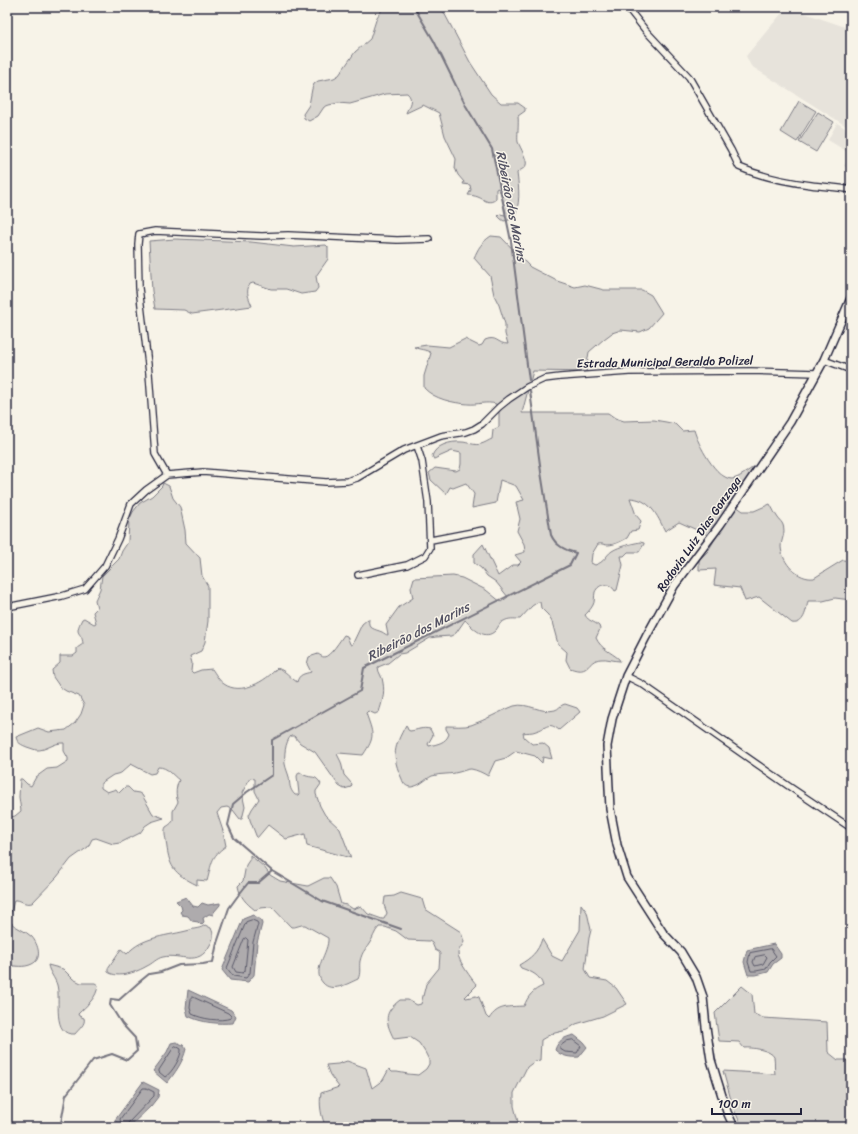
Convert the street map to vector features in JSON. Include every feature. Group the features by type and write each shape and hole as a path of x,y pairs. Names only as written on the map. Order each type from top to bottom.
{"main road":[{"name":"Rodovia Luiz Dias Gonzaga","path":"734,1127 727,1112 711,1060 703,997 696,977 681,952 663,933 627,877 617,845 610,809 607,768 608,746 612,719 626,676 646,637 674,586 692,564 759,470 790,422 824,360 851,298"}],"street":[{"path":"627,7 646,31 689,77 731,150 739,167 780,180 812,186 851,190"},
{"path":"7,607 62,596 85,589 105,566 118,539 131,504 146,490 167,475 155,454 149,373 139,288 139,234 154,231 398,240 429,239"},
{"path":"824,360 851,370"},
{"name":"Estrada Municipal Geraldo Polizel","path":"167,475 204,472 326,482 347,481 357,478 404,450 442,436 466,432 474,429 482,424 509,399 526,387 544,379 629,372 751,371 816,373"},
{"path":"358,575 408,565 425,556 430,548 428,502 422,461 417,446"},
{"path":"430,540 483,530"},
{"path":"626,676 642,684 786,785 851,828"}],"shaded area":[{"path":"384,7 441,7 470,62 491,94 501,103 518,103 525,108 525,111 518,116 518,142 525,157 526,165 517,173 519,191 518,203 516,214 513,219 504,221 498,216 500,214 505,215 506,212 498,188 496,189 496,199 491,202 468,195 471,190 470,185 463,184 464,182 458,175 455,168 456,159 445,136 439,113 423,105 406,113 411,100 407,93 385,94 350,104 338,103 329,105 324,107 318,116 309,121 304,118 303,114 309,105 314,84 318,81 334,78 339,75 355,52 370,39 377,17"},
{"path":"787,7 851,29 851,129 751,66 746,56"},
{"path":"799,101 816,111 797,142 781,132"},
{"path":"818,112 834,122 816,152 799,142"},
{"path":"837,123 851,132 851,154 828,140"},
{"path":"851,154 851,170 844,166"},
{"path":"491,236 501,237 530,267 557,281 575,287 585,285 604,290 642,290 651,295 662,313 649,328 640,332 621,330 612,333 604,339 589,352 587,372 533,371 522,413 608,413 615,418 624,421 654,420 675,424 682,431 694,430 699,444 708,460 720,473 726,477 732,479 741,476 754,467 744,484 736,506 743,511 754,511 770,504 783,525 784,531 781,547 782,553 784,559 792,569 802,576 814,578 843,560 851,561 851,600 835,598 823,601 808,601 802,620 792,623 759,597 745,601 740,588 714,585 716,569 699,570 699,560 708,551 723,525 721,519 708,535 679,522 665,531 656,514 648,505 643,501 630,498 636,515 641,521 638,530 631,531 627,538 615,544 598,544 592,554 591,563 595,565 598,564 603,561 612,551 622,546 640,542 644,544 639,552 628,552 624,556 621,556 623,565 617,590 615,591 608,585 602,585 599,587 595,592 593,605 585,615 588,619 599,626 600,629 596,638 598,642 603,648 620,661 601,659 596,660 582,670 570,668 566,660 567,652 558,644 552,622 541,608 540,602 538,602 532,606 520,619 506,620 501,623 496,630 488,635 479,632 465,620 456,633 451,636 430,638 405,653 399,654 388,663 378,667 384,687 382,702 379,712 375,714 368,711 366,713 372,731 372,739 363,755 337,754 341,762 344,775 352,784 351,787 344,789 339,786 315,752 300,743 294,736 291,736 285,749 285,764 292,791 295,795 299,794 297,776 299,772 319,781 321,784 316,791 316,794 320,806 325,815 340,829 351,858 307,846 305,834 286,839 268,825 257,838 249,815 259,799 255,791 255,779 250,778 242,793 245,807 242,819 240,819 233,810 227,807 221,808 217,813 226,846 214,857 207,881 197,880 197,885 177,873 171,863 167,849 165,830 166,827 173,821 173,811 178,802 176,791 179,780 165,768 158,767 155,773 150,774 131,764 121,773 113,775 101,783 101,788 107,792 116,789 119,793 125,787 128,787 133,792 142,795 153,814 164,818 151,822 145,826 140,833 120,843 113,844 96,838 92,839 88,847 71,859 57,877 32,903 14,900 9,921 32,937 38,947 38,955 35,962 26,966 7,965 7,818 15,816 21,811 19,797 20,779 31,786 36,777 47,769 57,768 68,761 64,751 64,743 36,750 22,745 17,741 16,737 38,728 49,732 66,730 75,723 81,714 84,705 79,696 60,687 53,677 52,670 60,663 60,656 73,656 77,653 77,648 83,644 78,631 82,619 84,618 94,624 96,623 93,612 97,608 95,600 100,589 102,576 119,559 128,542 129,520 133,512 140,503 152,496 163,483 169,486 173,498 180,507 186,543 200,558 202,576 208,586 208,621 205,642 201,651 190,656 192,663 191,671 193,673 201,670 212,669 222,683 231,687 245,688 253,685 266,678 277,668 297,682 300,676 311,672 307,664 309,657 318,654 323,657 326,656 332,651 344,635 347,636 350,644 352,645 362,624 368,619 370,627 388,635 386,625 399,607 413,598 411,588 414,578 453,576 462,578 486,590 501,602 508,597 496,582 487,576 481,568 474,563 474,554 483,544 498,576 513,565 518,565 521,562 515,555 525,552 524,544 517,531 520,519 516,502 524,500 516,486 500,480 496,503 472,508 474,494 466,483 453,488 450,487 446,494 431,480 429,473 435,468 456,471 460,469 461,453 452,451 434,459 432,456 440,446 457,442 479,444 492,439 493,430 499,427 499,413 496,404 456,403 438,398 428,392 424,388 424,376 431,353 414,347 427,345 449,347 465,339 479,346 482,345 485,340 489,339 495,339 501,343 508,344 505,334 505,324 494,295 490,276 474,258 477,251"},
{"path":"175,239 251,242 294,247 326,245 328,247 328,259 316,276 318,288 315,292 301,294 286,289 271,289 253,283 250,284 248,292 252,306 192,314 184,310 155,309 152,291 149,241"},
{"path":"565,704 577,708 580,712 559,730 555,727 548,726 534,732 523,733 524,737 532,744 543,743 549,748 552,759 543,757 542,763 535,756 516,751 506,758 495,761 488,776 470,769 456,773 432,776 411,787 403,782 396,764 395,752 399,739 406,725 410,731 422,728 430,729 433,735 428,744 429,746 441,743 448,737 449,734 446,726 471,725 503,710 519,705 550,711"},
{"path":"250,855 264,867 270,875 280,881 308,886 324,878 330,878 336,887 341,904 347,905 353,909 361,906 368,914 382,919 384,919 387,913 384,905 385,897 394,896 401,893 422,899 425,909 461,932 464,942 458,954 460,961 477,985 465,997 479,997 486,1016 489,1019 492,1014 500,1009 524,1006 531,994 536,989 543,986 538,977 521,968 519,965 534,954 542,939 552,956 562,961 580,930 581,904 587,912 591,930 585,969 590,978 607,981 616,988 627,1004 603,1016 576,1024 567,1030 551,1034 541,1040 540,1060 535,1061 527,1067 514,1093 514,1106 519,1126 523,1127 367,1127 354,1121 345,1125 344,1127 326,1127 321,1110 321,1093 339,1087 330,1075 326,1065 338,1064 347,1061 366,1068 372,1088 383,1080 389,1069 392,1072 418,1075 426,1069 429,1064 429,1060 419,1043 410,1037 394,1039 387,1022 387,1018 388,1013 400,1000 408,1000 417,1005 421,1004 426,984 439,968 440,954 435,950 432,943 429,941 408,940 396,931 385,927 379,927 362,955 358,979 340,987 327,986 323,983 319,973 328,944 328,938 305,925 291,927 272,907 255,910 242,897 238,886 243,881 246,865 250,859"},
{"path":"205,925 211,928 213,938 205,952 200,956 195,958 170,956 163,957 128,974 117,975 108,972 108,968 121,949 127,954 133,948 148,940 200,928"},
{"path":"48,965 63,969 73,979 81,983 95,983 98,985 94,998 78,1014 84,1018 84,1022 75,1034 68,1033 63,1029 60,1023 58,1016 57,985"},
{"path":"742,986 752,994 754,1014 763,1018 827,1022 828,1052 838,1060 851,1060 851,1127 742,1127 733,1107 723,1071 775,1074 774,1057 769,1052 744,1048 739,1042 719,1041 715,1013"}],"water":[{"path":"186,897 193,906 198,907 202,903 208,905 220,903 220,905 213,915 209,914 203,918 204,922 201,925 198,922 192,921 188,916 182,915 180,912 182,910 181,906 176,901"},
{"path":"253,915 261,920 262,924 257,943 254,975 248,982 230,980 222,970 243,919"},
{"path":"774,944 781,954 781,958 773,964 768,972 748,975 744,962 747,950"},
{"path":"188,990 231,1010 236,1016 233,1023 210,1022 188,1016 186,1008"},
{"path":"574,1035 587,1047 579,1057 566,1056 555,1050 562,1040"},
{"path":"176,1042 183,1045 186,1049 185,1054 181,1063 167,1083 153,1071 167,1052 171,1043"},
{"path":"143,1082 159,1090 158,1097 151,1106 129,1127 119,1127 115,1120"}],"waterway":[{"name":"Ribeirão dos Marins","path":"414,7 434,41 466,106 492,149 511,241 529,380"},
{"name":"Ribeirão dos Marins","path":"401,929 322,901 272,871 234,838 228,825 233,804 247,792 272,775 272,740 360,691 364,668 570,565 576,553 561,547 555,542 551,535 530,391"},
{"path":"55,1127 61,1123 66,1095 93,1060 112,1054 127,1060 137,1051 135,1038 122,1024 110,1005 111,999 119,1000 149,974 161,972 179,965 213,962 217,943 229,908 248,883 258,883 272,871"}]}
